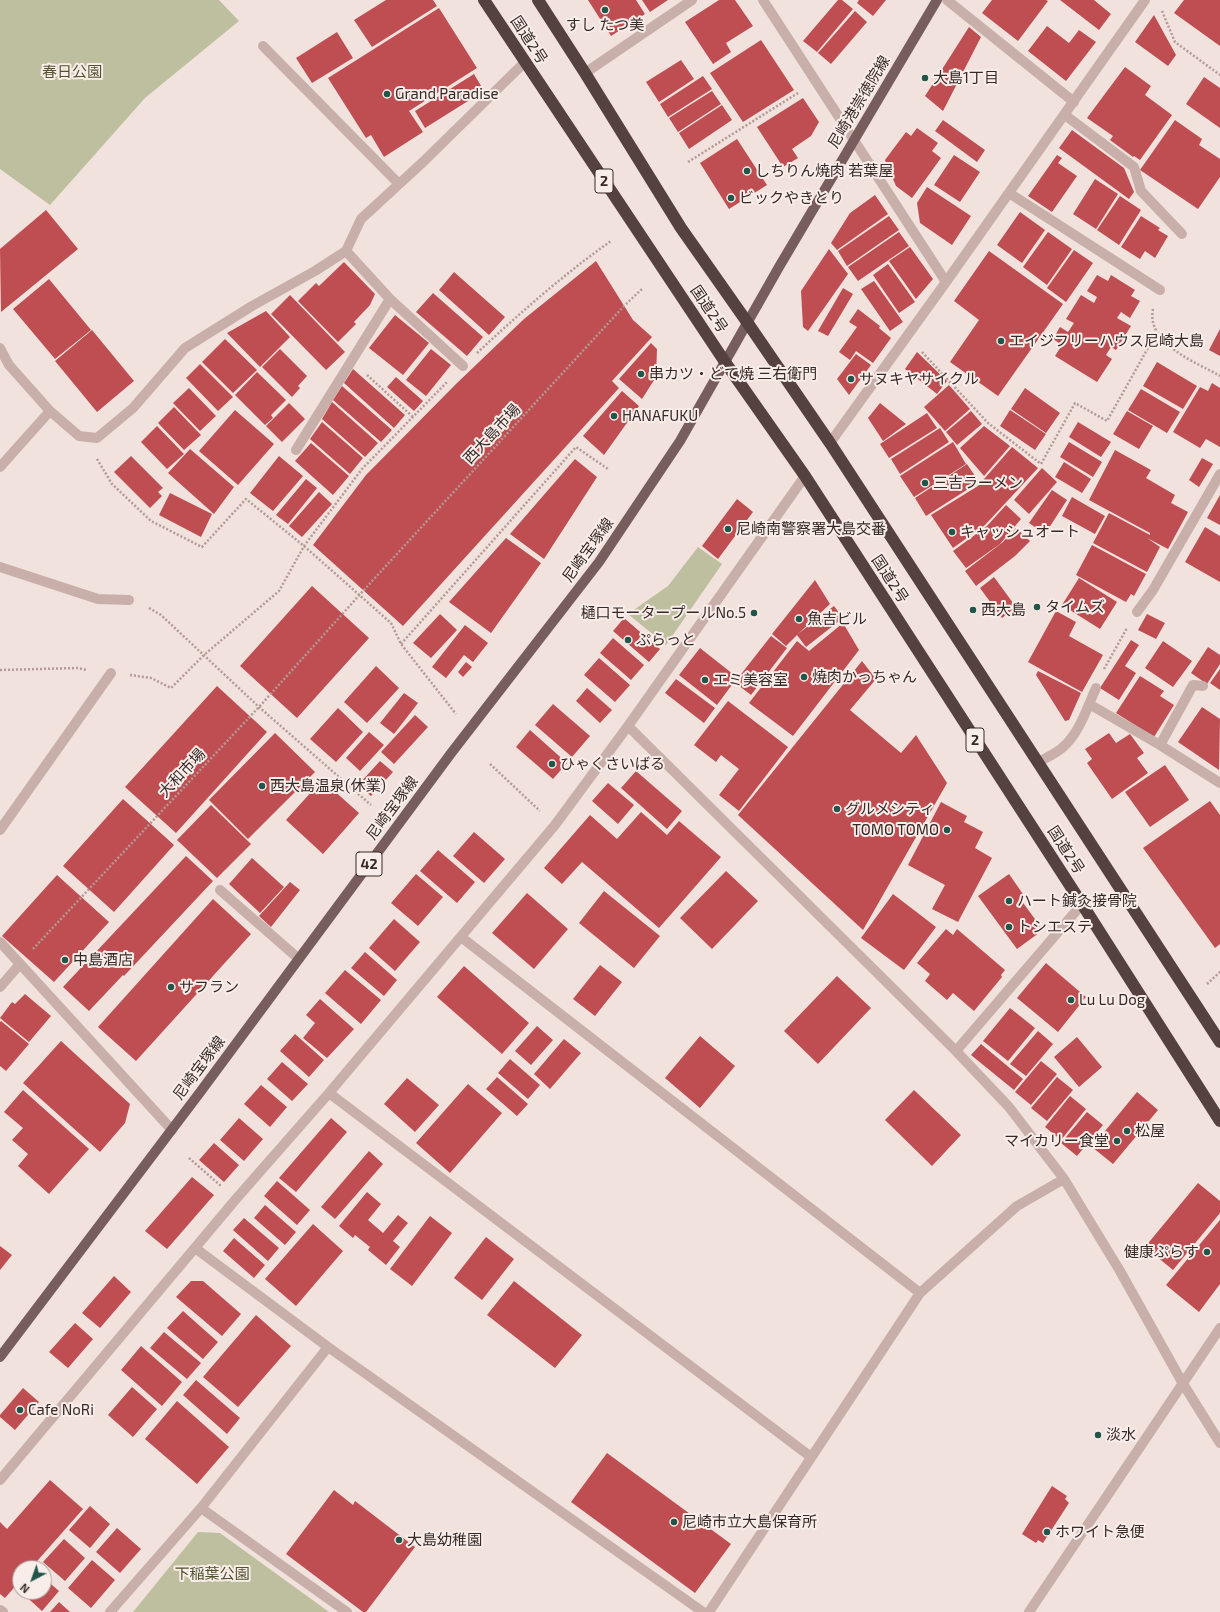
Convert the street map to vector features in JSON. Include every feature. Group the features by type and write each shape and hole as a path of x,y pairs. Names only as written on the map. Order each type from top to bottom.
{"highway":[{"name":"国道2号","path":"484,0 725,362 805,476 1082,904 1220,1121"},
{"name":"国道2号","path":"538,0 681,228 748,322 830,443 1038,763 1219,1037"}],"main road":[{"name":"尼崎港崇徳院線","path":"748,322 937,0"},
{"name":"尼崎宝塚線","path":"0,1357 172,1130 469,730 600,562 680,441 748,322"}],"street":[{"path":"585,73 692,0"},
{"path":"763,0 946,282"},
{"path":"947,0 1074,102"},
{"path":"830,443 1074,102 1145,0"},
{"path":"263,46 399,184"},
{"path":"0,348 9,365 50,411 79,436 97,438 133,408 185,348 252,306 315,271 346,251 362,219 524,62"},
{"path":"1064,115 1134,167 1141,191 1182,234"},
{"path":"1009,193 1160,290"},
{"path":"346,251 390,299 463,366"},
{"path":"296,450 390,299"},
{"path":"0,467 50,411"},
{"path":"1137,612 1153,590 1220,474"},
{"path":"0,1480 236,1199 329,1093 555,825 628,726 805,476"},
{"path":"0,567 98,599 129,600"},
{"path":"0,830 110,673"},
{"path":"1160,745 1194,685 1203,686"},
{"path":"1038,763 1061,750 1070,741 1096,688"},
{"path":"1089,704 1160,745 1220,783"},
{"path":"628,726 956,1051 1009,1107 1064,1179 1120,1271 1182,1382 1220,1443"},
{"path":"220,890 299,959"},
{"path":"956,1051 1082,904"},
{"path":"460,937 920,1293"},
{"path":"0,942 172,1130"},
{"path":"0,987 20,964"},
{"path":"329,1093 811,1457"},
{"path":"709,1612 920,1293 1017,1206 1064,1179"},
{"path":"195,1248 328,1347 703,1612"},
{"path":"1029,1612 1182,1382 1220,1328"},
{"path":"110,1612 201,1508 328,1347"},
{"path":"201,1508 347,1612"}],"path":[{"path":"1161,7 1175,42 1220,75"},
{"path":"688,162 816,81"},
{"path":"0,670 77,668 152,678 171,688 204,655 279,591 304,546 362,469 463,366 519,314 592,254 612,241"},
{"name":"西大島市場","path":"359,595 619,312 643,288"},
{"path":"1160,290 1152,312 1154,325 1160,338 1173,349 1220,376"},
{"path":"907,336 988,423 1041,464 1075,403 1107,421 1148,348 1160,338"},
{"path":"352,361 413,417"},
{"path":"79,436 90,448 112,484 151,522 202,547 246,498 304,546 391,623 401,644 469,730"},
{"path":"401,644 576,447 608,469"},
{"name":"大和市場","path":"20,964 258,707 359,595"},
{"path":"129,600 134,599 161,615 258,707 371,805"},
{"path":"1096,688 1105,666 1137,612"},
{"path":"490,764 555,825"},
{"path":"189,1158 236,1199"}],"green space":[{"name":"春日公園","path":"0,0 219,0 239,21 145,98 50,205 0,169"},
{"path":"698,547 722,564 666,645 628,614 668,586"},
{"name":"下稲葉公園","path":"198,1532 220,1533 329,1612 133,1612"}],"building":[{"path":"386,0 433,0 437,6 372,47 354,20"},
{"path":"588,0 636,0 645,14 611,36"},
{"path":"642,0 668,0 650,12"},
{"path":"719,0 735,0 753,26 726,43 731,52 713,64 685,22"},
{"path":"838,0 842,0 853,9 817,52 803,41"},
{"path":"859,0 886,0 873,16 857,3"},
{"path":"992,0 1048,1 1018,41 982,13"},
{"path":"1060,0 1094,0 1111,14 1099,30"},
{"path":"1184,0 1220,0 1220,46 1174,13"},
{"name":"Grand Paradise","path":"439,8 477,68 409,111 423,132 384,157 371,135 366,138 328,78"},
{"path":"855,11 867,22 831,64 818,53"},
{"path":"1154,15 1176,55 1168,66 1135,42"},
{"path":"1047,26 1069,43 1079,30 1096,42 1066,81 1028,51"},
{"path":"969,27 981,37 943,111 925,96"},
{"path":"337,32 353,58 312,83 296,58"},
{"path":"761,40 794,90 743,122 710,73"},
{"path":"681,60 694,79 659,102 646,82"},
{"path":"1125,67 1151,86 1145,95 1172,115 1140,160 1134,156 1133,157 1110,140 1113,136 1087,118"},
{"path":"474,74 484,91 425,128 415,111"},
{"path":"703,76 712,89 668,117 660,104"},
{"path":"1204,77 1220,88 1220,128 1186,104"},
{"path":"712,91 721,104 678,132 669,118"},
{"path":"803,98 819,122 811,136 792,149 798,158 783,167 757,127"},
{"path":"722,105 732,120 689,149 679,133"},
{"path":"943,120 985,150 977,162 935,131"},
{"path":"1175,120 1202,139 1199,145 1220,159 1220,177 1198,209 1140,170"},
{"path":"917,128 938,143 932,151 941,158 912,198 896,186 885,160 906,132 911,136"},
{"path":"1072,130 1124,168 1134,192 1129,199 1059,148"},
{"path":"737,139 767,185 729,209 700,163"},
{"path":"954,155 980,172 960,202 934,185"},
{"path":"1057,155 1062,158 1058,163 1077,176 1052,212 1028,196"},
{"path":"1095,179 1118,194 1096,229 1073,214"},
{"path":"927,187 971,216 952,245 920,223 917,203"},
{"path":"875,195 888,214 837,250 831,243 850,213"},
{"path":"1120,196 1141,210 1119,245 1097,230"},
{"path":"46,210 78,249 1,312 0,249"},
{"path":"1020,212 1045,230 1022,263 997,245"},
{"path":"889,216 899,230 847,266 838,251"},
{"path":"1141,216 1160,228 1158,230 1168,236 1155,258 1145,251 1140,259 1121,247"},
{"path":"899,232 909,246 858,281 848,267"},
{"path":"1048,232 1072,249 1047,285 1023,267"},
{"path":"910,247 933,279 916,299 889,261"},
{"path":"829,249 848,274 808,331 803,327 801,291"},
{"path":"1074,250 1093,263 1066,302 1047,288"},
{"name":"エイジフリーハウス尼崎大島","path":"989,251 1063,304 998,396 950,362 979,320 954,301"},
{"path":"596,261 633,320 652,337 612,381 619,388 403,626 313,545 366,475 456,384 524,319"},
{"path":"344,262 375,294 370,305 354,322 356,324 338,342 298,301 316,283 319,286"},
{"path":"888,264 915,302 899,313 873,275"},
{"path":"454,272 505,317 489,335 439,290"},
{"path":"1097,275 1108,281 1111,275 1135,290 1131,296 1140,301 1130,318 1121,312 1117,318 1131,326 1116,350 1111,347 1106,355 1112,359 1097,382 1055,356 1062,345 1053,339 1060,327 1068,332 1074,323 1066,319 1081,295 1094,303 1097,297 1087,291"},
{"path":"49,279 91,330 55,359 13,309"},
{"path":"874,281 903,322 890,331 861,289"},
{"path":"843,288 853,294 828,336 818,331"},
{"path":"433,293 483,337 467,356 416,312"},
{"path":"290,295 345,352 326,370 271,314"},
{"path":"858,309 880,326 879,328 891,338 873,363 856,351 850,360 839,352 857,327 849,322"},
{"path":"266,311 290,337 260,367 227,333"},
{"path":"395,315 429,343 403,375 369,348"},
{"path":"1220,329 1220,356 1209,350"},
{"path":"92,330 134,381 97,412 55,361"},
{"path":"225,339 257,370 233,393 202,362"},
{"path":"651,343 657,349 656,377 642,399 619,379"},
{"path":"280,349 307,376 298,386 300,388 292,397 262,367"},
{"path":"431,349 451,365 426,396 406,380"},
{"path":"917,352 947,381 937,394 905,369"},
{"path":"856,354 871,365 849,395 837,379"},
{"path":"1157,362 1197,386 1183,409 1143,386"},
{"path":"200,364 233,397 218,411 186,378"},
{"path":"353,369 405,415 394,428 344,383"},
{"path":"257,372 286,400 271,415 273,418 265,425 235,395"},
{"path":"396,377 423,401 414,411 387,387"},
{"path":"1212,383 1220,388 1220,447 1206,439 1200,448 1173,432 1200,387 1208,391"},
{"path":"949,385 970,409 945,431 924,407"},
{"path":"342,386 392,430 381,442 333,400"},
{"path":"189,388 216,416 200,431 173,403"},
{"path":"1025,388 1060,413 1046,433 1011,409"},
{"path":"1141,389 1180,412 1167,433 1128,410"},
{"path":"622,391 639,406 604,455 583,436"},
{"path":"332,402 378,443 365,457 322,419"},
{"path":"289,403 305,419 282,442 266,426"},
{"path":"880,403 906,424 883,441 868,418"},
{"path":"174,407 201,435 184,450 158,423"},
{"path":"235,410 274,444 238,485 199,451"},
{"path":"1010,410 1046,434 1035,450 1000,426"},
{"path":"971,411 982,424 957,445 946,432"},
{"path":"1127,411 1153,426 1139,449 1113,434"},
{"path":"927,413 937,428 889,458 880,444"},
{"path":"322,422 363,458 350,474 310,439"},
{"path":"1078,422 1111,442 1101,457 1069,437"},
{"path":"157,426 184,454 167,469 141,442"},
{"path":"984,426 1010,446 984,476 960,448"},
{"path":"940,428 949,442 900,474 891,459"},
{"path":"953,442 966,464 914,497 900,476"},
{"path":"1069,442 1102,462 1093,477 1060,457"},
{"path":"311,443 349,476 333,495 295,461"},
{"path":"1012,447 1038,468 985,525 953,548 931,515 978,486"},
{"path":"190,449 234,487 214,514 168,473"},
{"path":"1115,450 1151,470 1146,478 1175,495 1171,503 1188,512 1168,549 1147,538 1160,547 1147,572 1093,543 1109,513 1150,535 1150,533 1089,500"},
{"path":"131,456 163,488 158,492 162,496 150,508 114,472"},
{"path":"279,456 303,476 273,511 250,493"},
{"path":"1202,458 1213,464 1199,487 1189,480"},
{"path":"575,459 597,477 544,559 510,534"},
{"path":"1064,462 1091,479 1082,493 1055,477"},
{"path":"967,464 979,482 926,516 915,498"},
{"path":"1042,468 1057,482 1029,514 1014,500"},
{"path":"306,479 317,488 288,524 276,515"},
{"path":"1052,490 1067,500 1045,534 1029,523"},
{"path":"319,492 332,504 302,537 289,526"},
{"path":"170,493 212,514 201,537 159,515"},
{"path":"1220,495 1220,525 1207,518"},
{"path":"1072,497 1105,516 1095,534 1062,516"},
{"name":"尼崎南警察署大島交番","path":"737,499 753,512 718,559 702,546"},
{"path":"1006,505 1021,519 1000,544 966,568 953,551 987,526"},
{"path":"1205,527 1220,536 1220,582 1185,562"},
{"path":"1016,528 1030,541 1015,556 976,586 965,571 1003,542"},
{"path":"506,538 541,563 491,633 449,602"},
{"path":"1092,545 1146,574 1134,596 1131,594 1126,602 1076,575"},
{"path":"994,577 1016,607 1002,618 980,588"},
{"path":"1079,578 1117,602 1100,629 1062,605"},
{"name":"魚吉ビル","path":"815,580 830,604 798,634 834,606 843,618 806,647 797,635 786,646 772,634"},
{"path":"312,586 369,638 297,718 240,666"},
{"path":"1056,611 1076,622 1069,636 1103,655 1082,692 1028,662"},
{"path":"440,614 457,630 431,658 413,643"},
{"path":"1147,614 1165,623 1156,639 1138,630"},
{"path":"624,618 660,649 649,662 613,631"},
{"name":"焼肉かっちゃん","path":"843,623 859,650 793,736 749,703 797,641 809,651"},
{"path":"465,625 488,643 473,662 464,655 446,678 432,667"},
{"path":"771,636 787,648 751,695 734,682 717,705 679,675 700,648 738,678"},
{"path":"613,638 644,665 631,680 600,653"},
{"path":"1131,640 1139,645 1125,666 1136,673 1119,700 1100,688"},
{"path":"1163,641 1192,661 1173,687 1145,668"},
{"path":"1208,647 1220,655 1220,664 1207,684 1191,673"},
{"path":"599,658 630,685 615,702 584,675"},
{"path":"862,661 876,679 850,710 901,753 916,735 947,783 863,930 738,815"},
{"path":"466,662 472,667 463,677 458,672"},
{"path":"376,666 399,688 367,723 344,702"},
{"path":"1220,669 1220,690 1210,683"},
{"path":"1038,671 1081,693 1069,720 1065,721 1036,675"},
{"path":"1140,676 1164,691 1160,696 1174,705 1154,737 1116,713"},
{"path":"676,679 715,708 704,723 665,693"},
{"path":"217,686 267,732 176,833 125,787"},
{"path":"587,688 612,710 600,723 576,701"},
{"path":"404,693 418,703 394,734 380,723"},
{"path":"728,701 788,747 739,811 719,795 739,769 721,755 716,762 694,745"},
{"path":"553,704 590,736 572,757 535,725"},
{"path":"1202,707 1220,719 1219,770 1178,742"},
{"path":"338,708 363,732 336,762 310,739"},
{"path":"415,715 428,727 394,764 381,752"},
{"path":"530,730 567,763 553,779 516,747"},
{"path":"369,732 384,745 360,771 346,758"},
{"name":"西大島温泉(休業)","path":"275,733 315,772 248,839 209,800"},
{"path":"1109,733 1116,743 1130,734 1144,753 1137,758 1148,773 1112,799 1087,763 1092,759 1085,749"},
{"path":"380,761 393,772 371,796 358,785"},
{"path":"1165,765 1189,800 1150,827 1125,792"},
{"path":"636,771 682,811 667,829 621,788"},
{"path":"322,780 359,813 323,854 286,820"},
{"path":"608,783 634,805 618,824 592,801"},
{"path":"123,799 174,845 114,912 63,866"},
{"path":"1210,801 1220,815 1220,944 1215,948 1143,848"},
{"path":"941,802 967,816 964,822 983,832 975,848 992,858 958,922 932,909 945,885 908,865"},
{"path":"211,805 251,844 217,878 177,840"},
{"path":"641,812 667,835 679,821 721,857 659,928 582,862 562,884 544,868 590,815 617,839"},
{"path":"474,832 505,859 484,883 453,856"},
{"path":"438,850 475,882 457,903 420,871"},
{"path":"186,856 213,881 89,1011 63,987"},
{"path":"252,858 284,887 260,913 229,884"},
{"path":"726,871 758,901 712,949 680,918"},
{"path":"416,874 443,897 418,926 391,903"},
{"path":"1009,874 1025,897 1021,900 1043,930 1017,949 978,896"},
{"path":"57,875 109,922 54,982 2,936"},
{"path":"290,882 300,890 271,927 259,916"},
{"path":"604,891 660,936 634,968 579,923"},
{"path":"527,893 568,929 534,969 492,933"},
{"path":"893,894 936,927 904,970 861,938"},
{"path":"213,899 251,934 136,1061 98,1027"},
{"path":"394,919 420,942 395,971 369,948"},
{"path":"946,929 953,935 957,929 1005,970 1001,975 1002,977 974,1011 953,993 947,1000 925,981 930,974 917,963"},
{"path":"365,952 397,980 384,996 351,968"},
{"path":"1046,963 1086,997 1058,1032 1017,998"},
{"path":"600,965 622,982 595,1016 573,999"},
{"path":"464,966 529,1023 502,1054 437,997"},
{"path":"345,970 381,1000 361,1024 325,993"},
{"path":"837,976 871,1008 818,1064 784,1031"},
{"path":"25,994 51,1016 29,1042 0,1018 12,1002 15,1004"},
{"path":"320,999 354,1029 327,1058 303,1038 315,1023 306,1015"},
{"path":"1010,1008 1035,1028 1008,1061 983,1041"},
{"path":"1,1021 29,1044 6,1071 0,1066"},
{"path":"537,1026 553,1040 531,1065 515,1051"},
{"path":"1038,1031 1053,1044 1026,1076 1010,1064"},
{"path":"295,1034 324,1060 309,1077 280,1051"},
{"path":"700,1036 735,1066 700,1108 665,1078"},
{"path":"1077,1037 1102,1067 1079,1087 1054,1057"},
{"path":"564,1039 581,1053 550,1089 534,1074"},
{"path":"61,1041 130,1104 125,1123 100,1152 23,1083"},
{"path":"981,1044 1023,1079 1014,1090 971,1055"},
{"path":"510,1059 540,1085 528,1099 498,1073"},
{"path":"1041,1061 1057,1074 1031,1105 1015,1092"},
{"path":"282,1062 308,1084 292,1101 267,1079"},
{"path":"497,1077 528,1104 517,1116 486,1089"},
{"path":"1057,1077 1073,1090 1047,1121 1031,1108"},
{"path":"407,1078 439,1105 415,1132 384,1104"},
{"path":"468,1084 502,1113 450,1173 416,1143"},
{"path":"261,1085 287,1107 270,1127 244,1104"},
{"path":"23,1090 89,1149 49,1194 18,1166 28,1154 12,1140 23,1128 4,1112"},
{"path":"914,1090 961,1135 932,1166 885,1120"},
{"path":"1137,1092 1158,1110 1113,1164 1092,1147"},
{"path":"1070,1096 1086,1109 1061,1140 1045,1127"},
{"path":"1087,1112 1103,1125 1077,1156 1061,1143"},
{"path":"239,1118 263,1139 244,1161 220,1140"},
{"path":"331,1118 347,1132 296,1192 279,1178"},
{"path":"214,1143 239,1165 224,1182 199,1160"},
{"path":"369,1151 383,1164 335,1219 321,1207"},
{"path":"192,1177 214,1195 167,1249 145,1231"},
{"path":"277,1181 310,1210 297,1225 264,1196"},
{"path":"1198,1183 1220,1201 1220,1213 1173,1270 1145,1247"},
{"path":"367,1192 381,1204 368,1220 383,1233 398,1215 408,1223 393,1241 400,1247 386,1265 368,1250 370,1247 355,1235 353,1238 339,1226"},
{"path":"265,1205 296,1232 285,1245 254,1218"},
{"path":"430,1216 452,1233 412,1286 390,1269"},
{"path":"244,1218 279,1248 268,1261 233,1230"},
{"name":"健康ぷらす","path":"1220,1220 1220,1284 1199,1312 1166,1285"},
{"path":"313,1224 343,1251 296,1306 265,1279"},
{"path":"486,1237 514,1259 482,1300 454,1278"},
{"path":"234,1238 265,1265 254,1278 223,1251"},
{"path":"0,1246 12,1255 0,1270"},
{"path":"114,1276 131,1292 100,1328 82,1313"},
{"path":"191,1281 203,1281 241,1314 222,1336 176,1297"},
{"path":"514,1281 582,1335 555,1368 487,1315"},
{"path":"183,1311 218,1342 203,1359 167,1328"},
{"path":"256,1315 291,1346 238,1407 203,1377"},
{"path":"75,1323 93,1339 68,1368 49,1352"},
{"path":"164,1332 201,1363 187,1379 150,1348"},
{"path":"141,1346 182,1382 162,1406 121,1370"},
{"path":"196,1380 240,1418 227,1434 183,1395"},
{"path":"132,1387 157,1409 133,1437 108,1415"},
{"path":"23,1388 39,1402 15,1430 0,1417 0,1415"},
{"path":"177,1401 229,1447 197,1484 145,1439"},
{"path":"607,1453 731,1544 695,1593 571,1502"},
{"path":"50,1480 83,1509 38,1560 12,1560 12,1590 5,1598 0,1594 0,1522 7,1529"},
{"path":"1052,1486 1067,1496 1065,1499 1069,1503 1043,1543 1038,1540 1036,1543 1022,1534"},
{"path":"334,1490 353,1505 355,1501 415,1547 366,1612 363,1612 286,1554"},
{"path":"90,1506 110,1524 90,1548 69,1530"},
{"path":"117,1528 141,1549 120,1573 96,1552"},
{"path":"64,1539 85,1558 65,1581 52,1570 52,1560 45,1560"},
{"path":"92,1560 115,1580 91,1608 68,1588"},
{"path":"52,1585 59,1591 52,1599"},
{"path":"30,1600 51,1600 42,1611"},
{"path":"59,1602 70,1612 50,1612"}],"place":[{"name":"すし たつ美","path":"605,10"},
{"name":"大島1丁目","path":"925,78"},
{"name":"Grand Paradise","path":"387,94"},
{"name":"しちりん焼肉 若葉屋","path":"747,171"},
{"name":"ビックやきとり","path":"731,198"},
{"name":"エイジフリーハウス尼崎大島","path":"1001,341"},
{"name":"串カツ・どて焼 三右衛門","path":"641,374"},
{"name":"サヌキヤサイクル","path":"851,379"},
{"name":"HANAFUKU","path":"614,416"},
{"name":"三吉ラーメン","path":"925,483"},
{"name":"尼崎南警察署大島交番","path":"728,529"},
{"name":"キャッシュオート","path":"952,532"},
{"name":"タイムズ","path":"1037,607"},
{"name":"西大島","path":"973,610"},
{"name":"樋口モータープールNo.5","path":"754,613"},
{"name":"魚吉ビル","path":"799,619"},
{"name":"ぷらっと","path":"628,640"},
{"name":"焼肉かっちゃん","path":"804,677"},
{"name":"エミ美容室","path":"705,680"},
{"name":"ひゃくさいばる","path":"552,764"},
{"name":"西大島温泉(休業)","path":"262,786"},
{"name":"グルメシティ","path":"837,809"},
{"name":"TOMO TOMO","path":"947,830"},
{"name":"ハート鍼灸接骨院","path":"1009,901"},
{"name":"トシエステ","path":"1009,927"},
{"name":"中島酒店","path":"65,960"},
{"name":"サフラン","path":"171,987"},
{"name":"Lu Lu Dog","path":"1071,1000"},
{"name":"松屋","path":"1127,1131"},
{"name":"マイカリー食堂","path":"1117,1141"},
{"name":"健康ぷらす","path":"1207,1252"},
{"name":"Cafe NoRi","path":"20,1410"},
{"name":"淡水","path":"1098,1435"},
{"name":"尼崎市立大島保育所","path":"674,1522"},
{"name":"ホワイト急便","path":"1047,1532"},
{"name":"大島幼稚園","path":"399,1540"}]}
